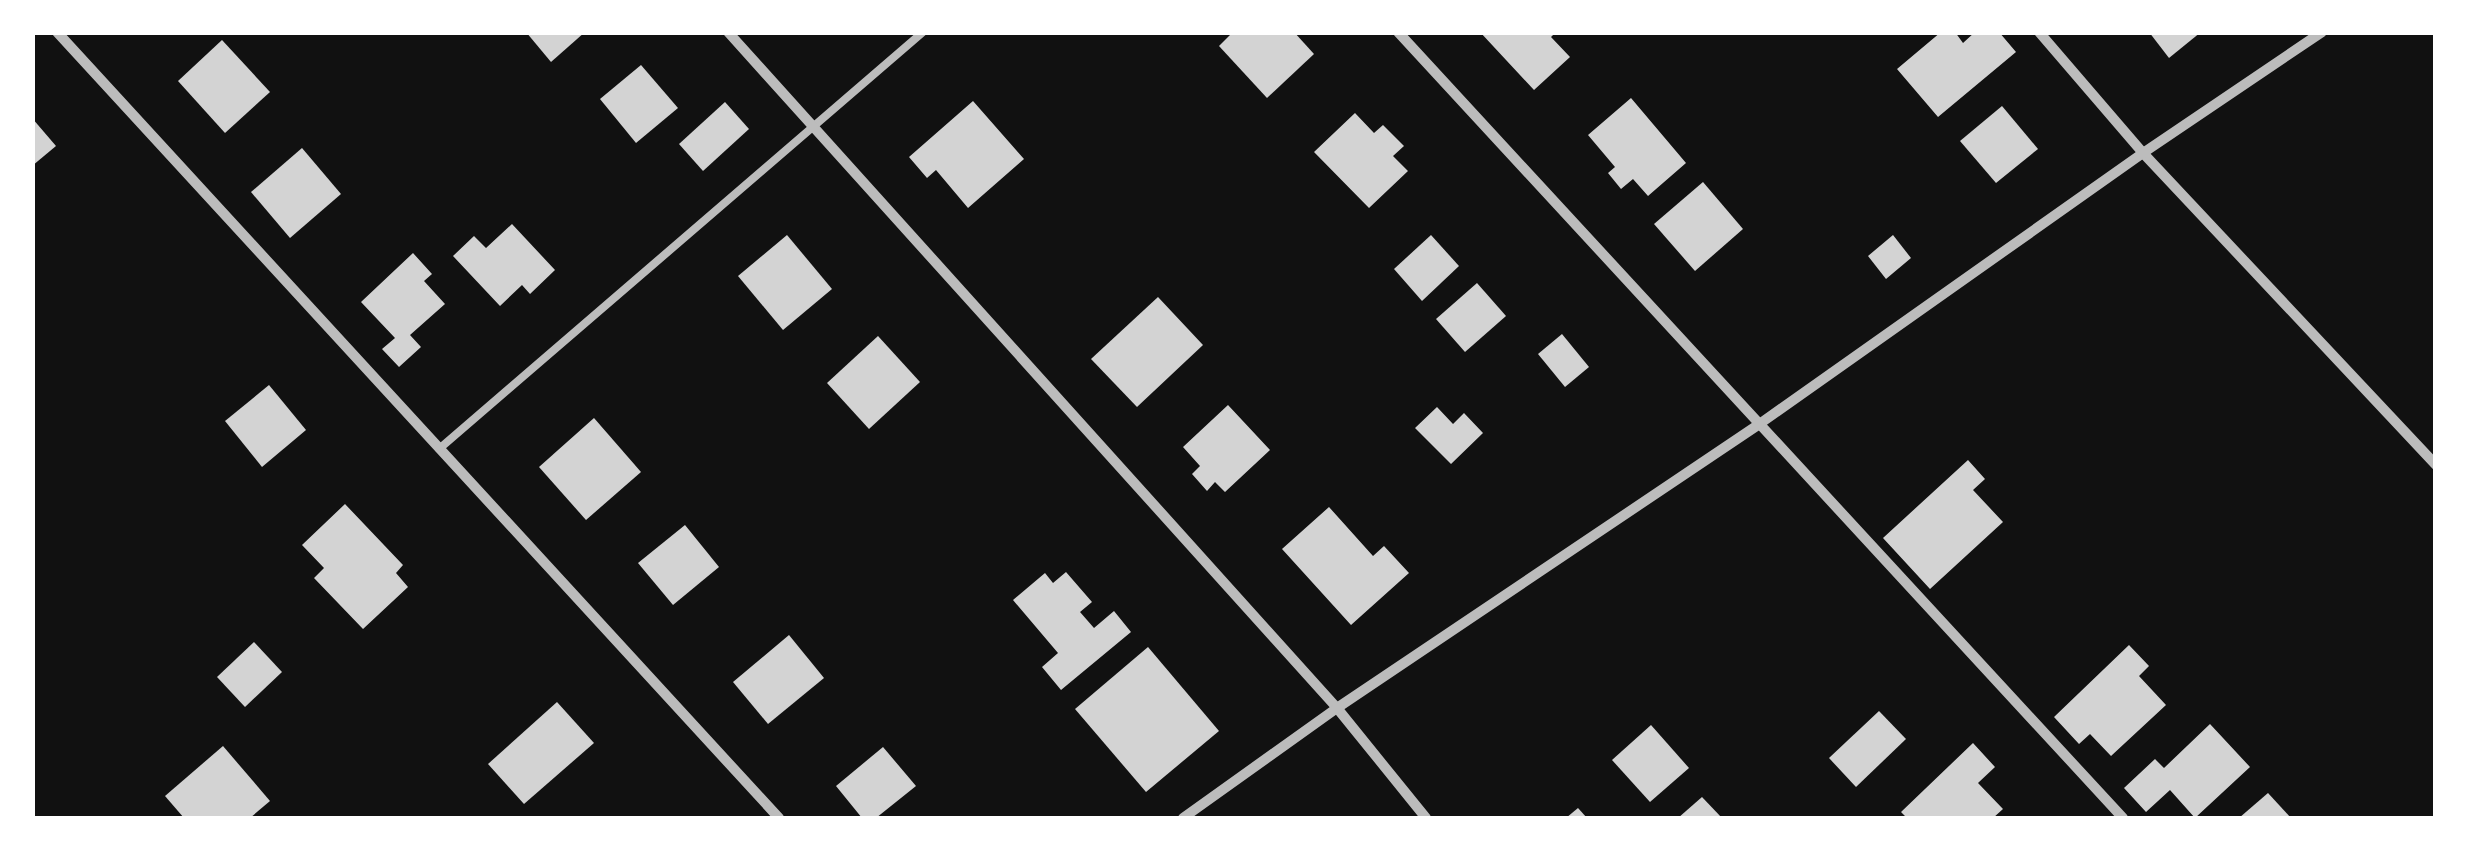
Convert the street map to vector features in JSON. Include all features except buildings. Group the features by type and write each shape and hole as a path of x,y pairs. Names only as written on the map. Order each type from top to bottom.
{"street":[{"path":"57,32 779,818"},
{"path":"728,32 1337,708 1426,818"},
{"path":"1398,32 2123,818"},
{"path":"2039,32 2143,153 2436,465"},
{"path":"1183,818 1337,708 1758,425 2143,153 2322,32"}],"lane":[{"path":"439,448 923,32"}]}
